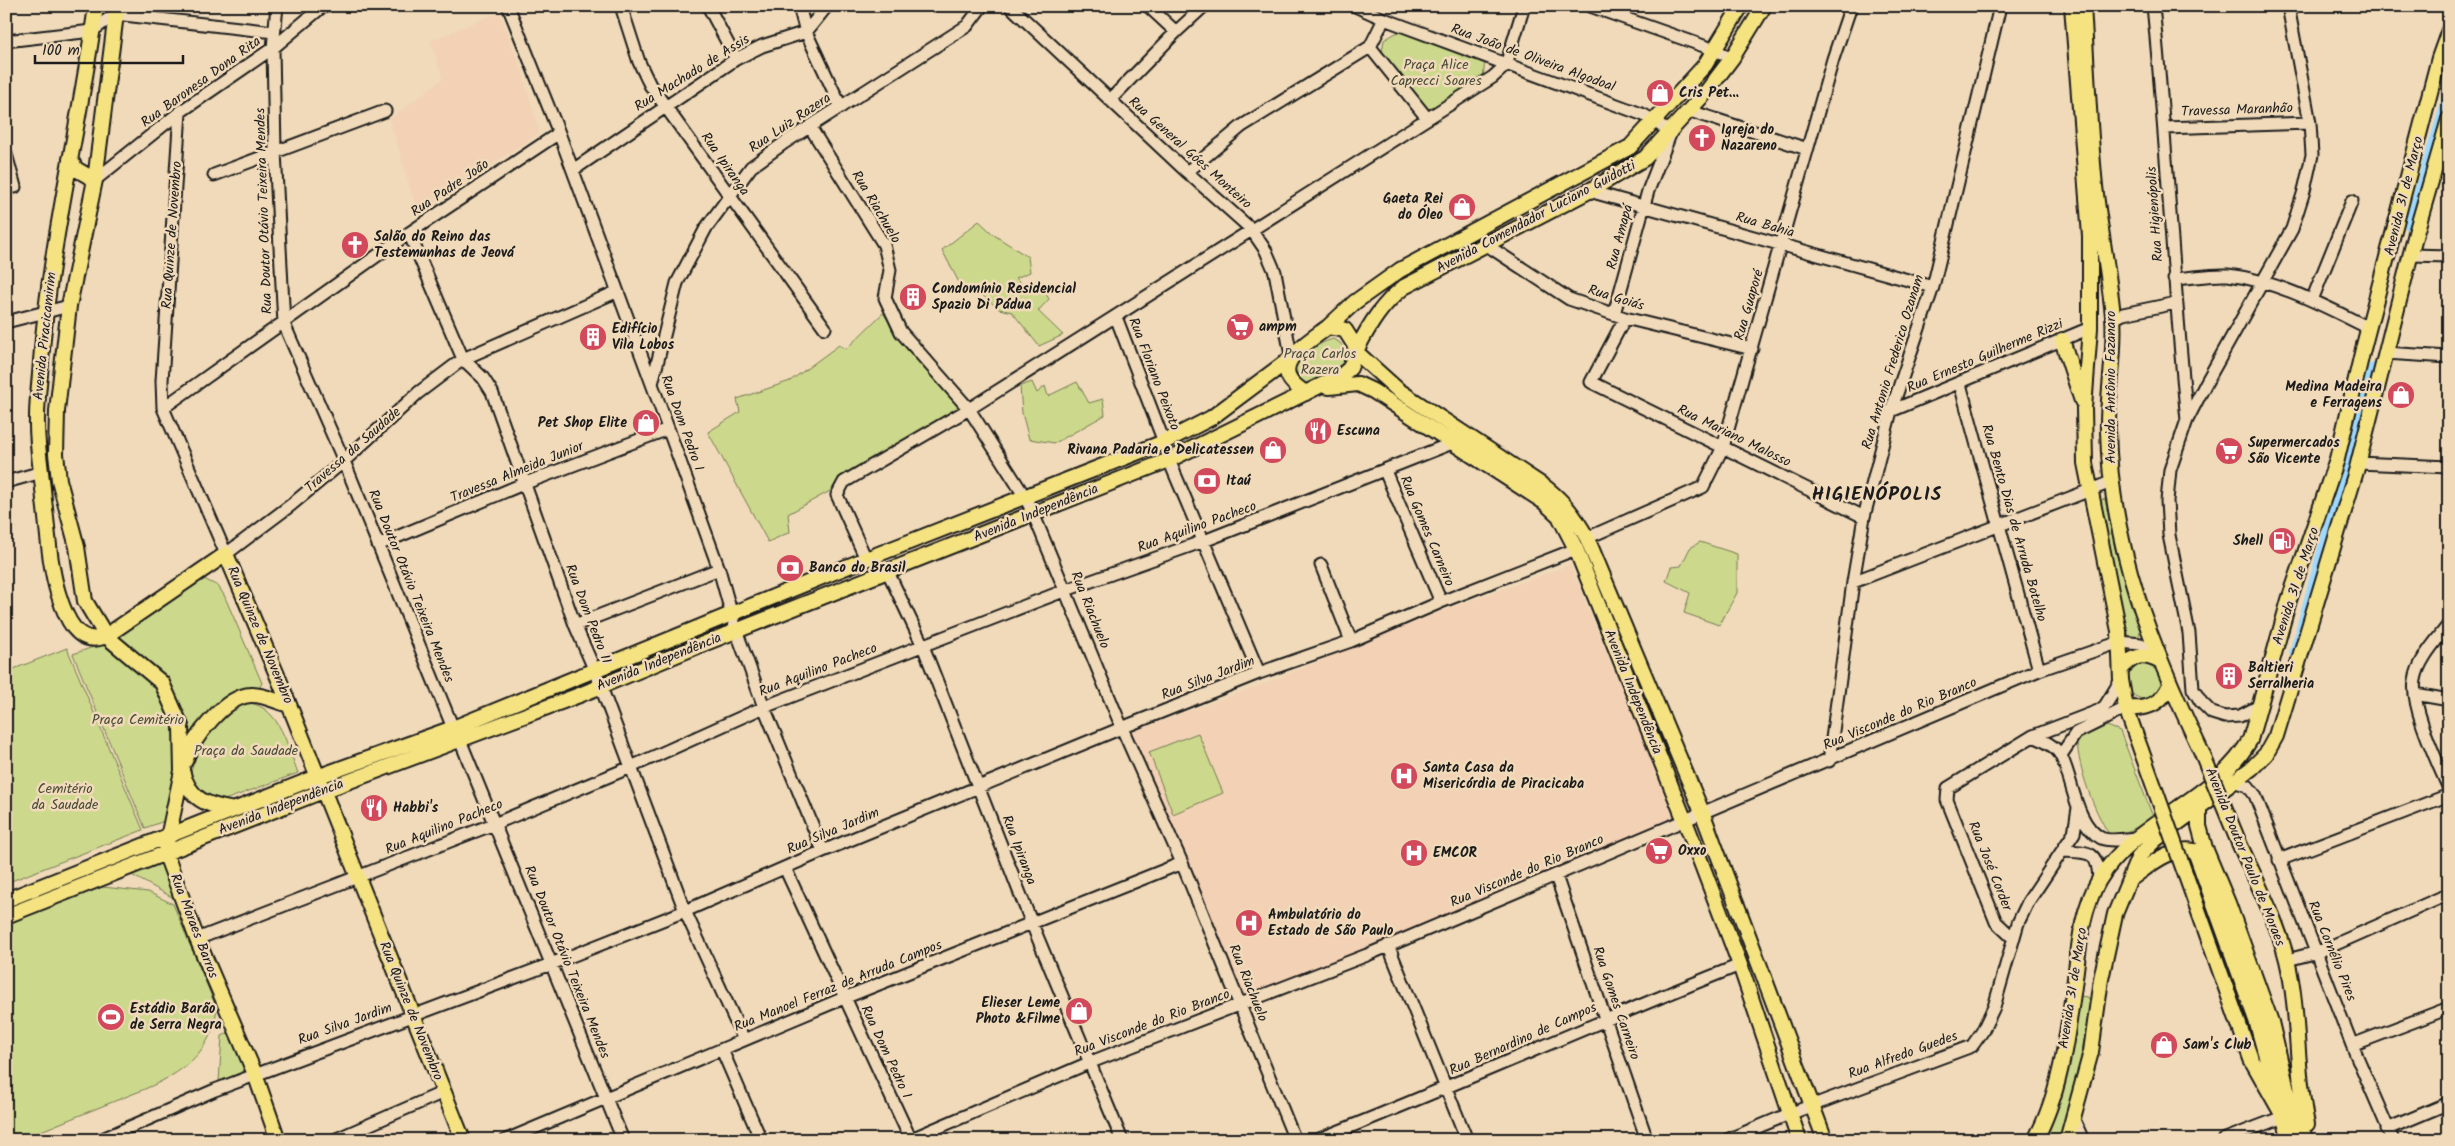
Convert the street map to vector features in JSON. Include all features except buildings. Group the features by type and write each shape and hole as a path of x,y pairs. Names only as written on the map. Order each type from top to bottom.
{"main road":[{"name":"Avenida Piracicamirim","path":"96,6 45,313 36,415 51,566 66,617 76,630 86,638 97,640 106,636"},
{"name":"Avenida Comendador Luciano Guidotti","path":"1328,327 1355,302 1400,270 1630,147 1705,65 1741,6"},
{"name":"Avenida Comendador Luciano Guidotti","path":"1357,351 1373,319 1387,300 1404,286 1589,190 1645,158 1690,111 1732,58 1764,6"},
{"name":"Avenida Antônio Fazanaro","path":"2074,7 2113,319 2108,430 2111,482 2121,545 2135,593 2159,656 2202,753"},
{"name":"Avenida Antônio Fazanaro","path":"2074,7 2090,236 2090,328 2084,408"},
{"name":"Avenida Piracicamirim","path":"116,10 95,180 70,306 57,411 56,454 59,480 74,536 85,602 106,636 162,683 181,726 182,770 165,852"},
{"name":"Avenida 31 de Março","path":"2035,1140 2053,1094 2069,1020 2081,931 2099,880 2135,838 2227,771 2240,758 2250,740 2288,600 2337,459 2363,349 2439,58 2449,30"},
{"path":"1690,111 1686,103 1686,97 1706,71 1715,50"},
{"name":"Avenida 31 de Março","path":"2067,1140 2092,1052 2101,979 2115,914 2138,856 2155,840 2236,782 2266,754 2276,736 2358,464 2385,352 2448,125"},
{"path":"70,159 76,169 95,180"},
{"path":"2090,328 2113,319"},
{"path":"1328,327 1345,330 1357,351 1350,368 1342,375 1310,391 1290,382 1287,374 1291,357 1328,327"},
{"path":"2062,340 2084,408 2085,463 2120,642 2126,708 2251,1059 2282,1116"},
{"path":"2363,349 2372,354 2385,352"},
{"name":"Avenida Independência","path":"1357,351 1398,390 1545,487 1565,503 1587,538 1702,812 1825,1140"},
{"name":"Avenida Independência","path":"6,900 317,777 453,728 866,559 1164,442 1211,418 1291,357"},
{"name":"Avenida Independência","path":"6,916 165,852 599,687 736,630 888,572 1168,460 1310,391 1344,384 1358,384 1373,391 1454,442 1544,502 1559,516 1576,549 1740,965 1799,1140"},
{"path":"37,440 43,447 56,454"},
{"path":"42,472 74,536"},
{"name":"Travessa da Saudade","path":"106,636 226,554"},
{"name":"Rua Quinze de Novembro","path":"226,554 289,705 463,1140"},
{"path":"2122,674 2133,657 2141,655 2159,656"},
{"path":"2126,708 2140,709 2153,705 2163,696 2170,684"},
{"path":"237,810 214,807 201,800 191,791 182,770 188,752 207,725 233,701 244,696 257,695 289,705"},
{"name":"Avenida Doutor Paulo de Moraes","path":"2202,753 2275,926 2287,960 2296,1013 2302,1104 2308,1140"},
{"name":"Avenida Doutor Paulo de Moraes","path":"2199,809 2199,826 2205,848 2228,903 2271,1022 2290,1102 2308,1140"},
{"path":"2128,880 2163,856 2183,849 2195,851 2256,1020 2282,1116 2291,1140"},
{"name":"Rua Moraes Barros","path":"165,852 197,939 255,1074 278,1140"}],"street":[{"name":"Rua Doutor Otávio Teixeira Mendes","path":"277,6 273,48 275,151 284,324 344,460 453,728"},
{"name":"Rua Baronesa Dona Rita","path":"95,180 180,112 273,48 323,6"},
{"name":"Rua Dom Pedro I","path":"508,6 559,133 616,292 652,384 719,568 736,630 764,706 823,851"},
{"name":"Rua Ipiranga","path":"622,6 639,62 650,85 728,196 825,328"},
{"path":"708,6 736,60"},
{"path":"799,6 806,32 841,107"},
{"path":"806,32 827,6"},
{"name":"Rua Luiz Razera","path":"652,384 660,343 677,283 706,228 750,167 810,126 967,26 982,6"},
{"name":"Rua General Góes Monteiro","path":"1010,6 1187,172 1251,229 1266,251 1275,272 1291,357"},
{"path":"1148,6 1176,32"},
{"path":"1110,100 1204,6"},
{"name":"Rua João de Oliveira Algodoal","path":"1355,6 1384,19 1644,115 1671,132"},
{"path":"866,559 837,495 839,488 848,479 969,408 1116,317 1251,229 1494,77 1506,65 1524,6"},
{"path":"1590,6 1615,11 1732,58"},
{"name":"Rua Guaporé","path":"1587,538 1703,487 1724,447 1807,149 1833,59 1851,6"},
{"name":"Rua Antonio Frederico Ozanam","path":"1829,761 1853,582 1864,517 1891,411 1933,287 2000,6"},
{"name":"Rua Higienópolis","path":"2153,6 2165,128 2174,279 2187,420"},
{"path":"2261,705 2240,716 2226,717 2212,712 2200,702 2193,689 2189,633 2169,535 2167,500 2170,470 2187,420 2292,229 2304,191 2312,155 2310,123 2288,6"},
{"path":"6,40 92,31 116,10 274,32"},
{"path":"1187,172 1242,126 1370,47 1384,19"},
{"name":"Rua Machado de Assis","path":"573,170 736,60 769,44 806,32"},
{"path":"1370,47 1427,118"},
{"path":"214,175 385,111"},
{"path":"1690,111 1807,149"},
{"name":"Rua Quinze de Novembro","path":"180,112 162,381 163,408 226,554"},
{"name":"Travessa Maranhão","path":"2165,128 2310,123"},
{"name":"Rua Riachuelo","path":"810,126 884,246 890,270 885,298 901,332 969,408 1025,496 1066,590 1122,728 1182,863 1295,1140"},
{"name":"Rua Amapá","path":"1591,382 1620,316 1644,207 1671,132"},
{"name":"Rua Padre João","path":"163,408 284,324 409,233 559,133"},
{"path":"1630,147 1657,168"},
{"path":"6,154 14,187"},
{"name":"Rua Bahia","path":"1589,190 1933,287"},
{"path":"2312,300 2352,201"},
{"name":"Rua Dom Pedro II","path":"409,233 463,359 483,378 492,392 523,484 575,625 595,671 599,687 685,911 744,1040"},
{"name":"Rua Goiás","path":"1485,244 1569,299 1620,316 1752,349"},
{"path":"2411,255 2449,256"},
{"path":"2174,279 2226,275 2262,281 2312,300 2369,328"},
{"name":"Travessa da Saudade","path":"226,554 344,460 418,393 463,359 616,292"},
{"path":"2113,319 2123,314 2176,303"},
{"path":"6,322 70,306"},
{"name":"Rua Floriano Peixoto","path":"1116,317 1164,442"},
{"name":"Rua Ernesto Guilherme Rizzi","path":"1891,411 1960,384 2090,328"},
{"path":"640,352 652,349 660,343"},
{"path":"2385,352 2449,357"},
{"name":"Rua Mariano Malosso","path":"1591,382 1864,517"},
{"name":"Rua Bento Dias de Arruda Botelho","path":"1960,384 2039,670"},
{"name":"Travessa Almeida Junior","path":"378,545 523,484 668,429"},
{"name":"Rua Aquilino Pacheco","path":"197,939 494,824 631,767 764,706 1066,590 1204,541 1385,471 1454,442"},
{"path":"1168,460 1260,673"},
{"path":"2358,464 2449,466"},
{"name":"Rua Gomes Carneiro","path":"1385,471 1441,602"},
{"path":"6,482 42,472"},
{"path":"1853,582 2111,482"},
{"name":"Rua Silva Jardim","path":"104,1139 255,1074 551,964 685,911 823,851 1122,728 1260,673 1351,641 1441,602 1576,549"},
{"path":"1321,566 1351,641"},
{"path":"575,625 719,568"},
{"name":"Rua Ipiranga","path":"888,572 923,646 1032,924 1122,1140"},
{"path":"2449,624 2424,659 2415,679 2415,694 2422,721 2449,790"},
{"name":"Rua Visconde do Rio Branco","path":"910,1140 1091,1062 1388,945 1556,876 1702,812 1829,761 2039,670 2120,642 2141,644 2159,656"},
{"path":"2033,736 2098,711 2105,706 2122,674"},
{"path":"2415,694 2449,700"},
{"path":"2061,755 2076,733 2126,708"},
{"path":"2033,736 2053,746 2061,755 2078,808 2095,833 2102,838 2135,838"},
{"name":"Rua José Corder","path":"2014,938 1996,922 1947,800 1948,788 2033,736"},
{"name":"Rua Doutor Otávio Teixeira Mendes","path":"460,740 623,1140"},
{"name":"Rua Cornélio Pires","path":"2236,782 2248,786 2255,795 2279,860 2318,952 2352,1045 2392,1140"},
{"path":"2279,860 2449,795"},
{"name":"Rua Alfredo Guedes","path":"1727,1140 1789,1114 1972,1046 1982,1032 1994,1007 2014,938 2028,902 2074,833 2078,808"},
{"path":"2062,851 2084,852 2092,855 2098,862 2099,880"},
{"name":"Rua Manoel Ferraz de Arruda Campos","path":"506,1140 844,998 1182,863"},
{"name":"Rua Dom Pedro I","path":"785,868 910,1140"},
{"name":"Rua Gomes Carneiro","path":"1556,876 1647,1140"},
{"path":"2287,960 2318,952 2449,894"},
{"path":"1388,945 1467,1140"},
{"name":"Rua Bernardino de Campos","path":"1317,1140 1447,1088 1606,1018 1740,965"},
{"path":"2352,1045 2449,1008"},
{"path":"722,1050 761,1140"},
{"path":"334,1140 444,1092"},
{"path":"2387,1129 2449,1103"},
{"path":"2224,1140 2282,1116"},
{"path":"2074,1120 2083,1140"}],"shaded area":[{"path":"499,12 522,71 539,133 418,213 390,119 443,79 431,41"},
{"name":"Santa Casa da Misericórdia de Piracicaba","path":"1570,565 1677,821 1244,998 1131,732 1266,683 1442,611"},
{"path":"392,1126 398,1140 358,1140"}],"green space":[{"name":"Praça Alice Caprecci Soares","path":"1409,31 1485,59 1483,80 1429,113 1382,52 1384,40 1396,33"},
{"path":"979,221 994,235 1028,257 1030,272 1016,278 1024,286 1038,281 1049,299 1038,311 1063,335 1039,346 1012,312 999,309 980,293 963,290 942,250"},
{"path":"883,313 901,338 962,408 845,473 830,491 788,514 790,532 768,542 708,432 740,412 737,399 790,381 839,345 846,349"},
{"name":"Praça Carlos Razera","path":"1333,339 1339,342 1345,349 1344,362 1312,385 1302,382 1295,369 1296,364 1316,346"},
{"path":"1032,382 1037,393 1045,386 1048,396 1077,382 1089,403 1103,399 1105,415 1055,443 1029,439 1022,413 1020,386"},
{"path":"2105,499 2115,549 2140,631 2138,639 2129,637 2098,501"},
{"path":"1700,542 1737,554 1737,593 1719,625 1684,613 1690,593 1666,581 1671,567 1681,566 1690,548"},
{"path":"204,579 218,586 224,595 262,683 258,690 192,736 188,734 185,716 178,698 168,681 156,667 121,641 120,635 125,626 133,627 196,581"},
{"name":"Praça Cemitério","path":"108,642 162,689 177,725 175,779 167,820 145,828 73,654"},
{"name":"Cemitério da Saudade","path":"67,648 143,830 6,883 6,672"},
{"path":"2145,663 2152,664 2158,668 2162,674 2162,688 2158,694 2152,698 2145,699 2138,698 2132,694 2128,688 2127,681 2128,674 2132,668 2138,664"},
{"name":"Praça da Saudade","path":"250,703 260,706 276,721 282,730 298,773 222,801 198,789 190,775 193,764 204,741 219,720 239,706"},
{"path":"2107,726 2120,731 2153,817 2132,829 2115,834 2109,834 2093,802 2080,763 2077,740"},
{"path":"1198,733 1223,793 1173,814 1149,752"},
{"path":"165,860 179,901 128,873"},
{"name":"Estádio Barão de Serra Negra","path":"103,887 148,892 173,904 217,1009 212,1030 203,1047 191,1061 160,1082 19,1140 6,1140 6,925 87,891"},
{"path":"2080,996 2087,997 2090,1005 2078,1074 2059,1140 2046,1140 2062,1092"},
{"path":"232,1031 248,1069 219,1082 222,1036"}],"waterway":[{"path":"2409,225 2449,93"},
{"path":"2294,653 2373,368"}],"place":[{"name":"Cris Pet...","path":"1660,93"},
{"name":"Igreja do Nazareno","path":"1702,138"},
{"name":"Gaeta Rei do Óleo","path":"1462,207"},
{"name":"Salão do Reino das Testemunhas de Jeová","path":"355,245"},
{"name":"Condomínio Residencial Spazio Di Pádua","path":"913,297"},
{"name":"ampm","path":"1240,327"},
{"name":"Edifício Vila Lobos","path":"593,337"},
{"name":"Medina Madeira e Ferragens","path":"2401,395"},
{"name":"Pet Shop Elite","path":"646,423"},
{"name":"Escuna","path":"1318,431"},
{"name":"Rivana Padaria e Delicatessen","path":"1273,450"},
{"name":"Supermercados São Vicente","path":"2229,451"},
{"name":"Itaú","path":"1207,481"},
{"name":"Shell","path":"2282,541"},
{"name":"Banco do Brasil","path":"790,568"},
{"name":"Baltieri Serralheria","path":"2229,676"},
{"name":"Santa Casa da Misericórdia de Piracicaba","path":"1404,776"},
{"name":"Habbi's","path":"374,808"},
{"name":"Oxxo","path":"1659,851"},
{"name":"EMCOR","path":"1414,853"},
{"name":"Ambulatório do Estado de São Paulo","path":"1249,923"},
{"name":"Elieser Leme Photo &Filme","path":"1079,1011"},
{"name":"Estádio Barão de Serra Negra","path":"111,1017"},
{"name":"Sam's Club","path":"2164,1045"}],"district":[{"name":"HIGIENÓPOLIS","path":"1877,495"}]}
